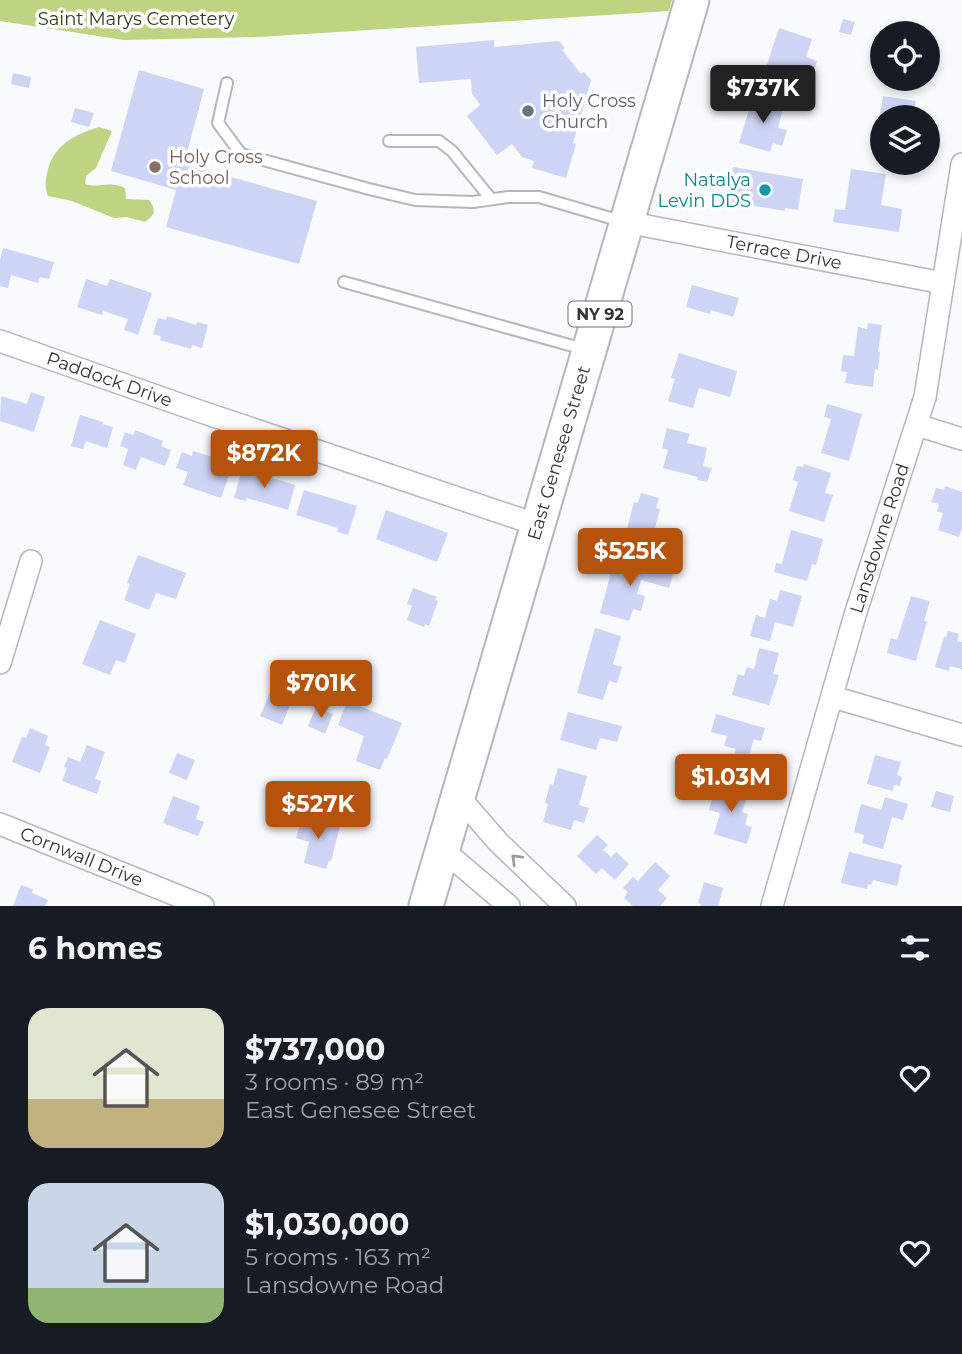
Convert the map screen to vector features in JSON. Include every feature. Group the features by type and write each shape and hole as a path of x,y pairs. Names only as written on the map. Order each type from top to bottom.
{"main road":[{"name":"East Genesee Street","path":"426,906 692,0"}],"street":[{"name":"Lansdowne Road","path":"772,906 855,615 925,397 962,164"},
{"name":"Terrace Drive","path":"626,222 943,282"},
{"name":"Paddock Drive","path":"0,341 538,525"},
{"path":"917,425 962,439"},
{"path":"0,663 31,561"},
{"path":"832,697 962,734"},
{"path":"458,796 499,843 565,906"},
{"name":"Cornwall Drive","path":"0,824 203,906"},
{"path":"443,850 509,906"}],"lane":[{"path":"228,83 218,123 242,154 415,200 473,202 508,197 539,197 626,222"},
{"path":"389,141 439,141 452,151 491,199"},
{"path":"344,282 589,351"}],"green space":[{"name":"Saint Marys Cemetery","path":"0,0 672,0 669,11 259,37 124,40 0,21"},
{"path":"99,127 112,131 96,168 86,176 85,184 119,186 125,188 126,199 149,200 154,213 145,222 126,217 114,218 72,201 48,196 46,180 50,164 59,149 72,138"}],"building":[{"path":"843,19 855,22 851,35 839,32"},
{"path":"779,28 812,39 806,57 817,61 806,95 762,80"},
{"name":"Holy Cross Church","path":"494,40 494,47 559,41 565,48 562,50 581,74 584,72 591,80 566,178 532,168 534,161 522,157 512,144 497,155 467,116 480,105 472,94 471,79 419,83 416,47"},
{"name":"Holy Cross School","path":"139,70 204,89 184,164 317,201 299,264 166,227 176,190 111,171"},
{"path":"13,73 31,77 29,88 11,84"},
{"path":"753,96 784,105 778,128 787,130 782,146 773,143 770,152 739,143"},
{"path":"883,96 916,101 915,105 882,105"},
{"path":"75,108 94,113 89,127 71,122"},
{"name":"Natalya Levin DDS","path":"733,167 803,179 798,210 785,208 785,211 727,201"},
{"path":"851,169 870,172 870,175 886,175 881,205 902,209 899,232 833,222 835,209 845,210"},
{"path":"3,248 54,262 49,279 40,277 38,283 11,275 8,288 0,286"},
{"path":"86,279 107,286 110,279 152,293 138,335 124,330 128,319 77,307"},
{"path":"692,285 739,298 733,317 711,310 710,314 686,307"},
{"path":"167,316 196,325 197,322 208,325 202,348 192,345 191,349 160,340 161,336 153,334 158,318 166,320"},
{"path":"868,323 882,325 878,370 875,369 873,387 845,383 847,372 841,371 843,355 854,356 858,327 867,329"},
{"path":"679,353 737,371 730,397 699,388 693,408 668,401 675,379 671,378"},
{"path":"31,392 45,397 34,432 0,421 1,396 27,404"},
{"path":"827,404 862,414 849,461 821,453 831,419 824,417"},
{"path":"80,415 113,427 107,448 86,441 83,449 71,446"},
{"path":"667,428 690,434 687,443 707,448 703,466 712,468 707,482 663,468 668,450 662,448"},
{"path":"135,430 163,441 161,446 171,450 165,466 141,457 136,470 123,465 128,449 120,446 125,432 133,435"},
{"path":"193,451 222,460 220,465 231,469 221,498 183,485 188,472 176,468 182,452 192,456"},
{"path":"804,464 831,473 825,493 833,495 824,522 789,511 798,482 793,480 797,466 803,467"},
{"path":"242,469 295,485 288,510 247,498 246,501 234,498"},
{"path":"945,486 962,492 962,528 959,537 938,530 943,513 937,511 939,504 931,502 936,488 944,490"},
{"path":"304,490 357,506 348,535 337,532 338,528 296,515"},
{"path":"641,493 659,498 656,508 660,509 653,536 649,535 647,543 629,538 631,530 627,529 634,502 638,503"},
{"path":"386,510 448,533 437,562 376,539"},
{"path":"791,530 823,539 816,565 812,564 807,581 774,572 776,563 782,564"},
{"path":"138,555 186,573 176,599 156,593 149,610 124,600 130,584 127,583"},
{"path":"615,558 673,574 669,588 641,580 637,594 645,596 641,611 633,609 629,621 600,613"},
{"path":"413,588 437,597 429,626 425,624 424,627 407,620 412,606 407,604"},
{"path":"780,590 802,596 793,627 775,622 770,641 750,636 756,615 765,618 770,599 777,601"},
{"path":"911,596 930,601 916,661 887,653 891,638 897,640"},
{"path":"100,620 136,634 125,663 116,660 110,675 82,664"},
{"path":"595,628 621,636 613,664 622,667 617,683 609,681 603,700 577,693"},
{"path":"948,631 959,634 957,641 962,642 962,669 950,666 949,671 935,667"},
{"path":"759,648 779,653 773,674 779,675 769,705 732,695 738,674 744,676 747,667 754,669"},
{"path":"277,676 298,685 282,725 260,716"},
{"path":"347,701 402,723 380,770 356,761 364,736 338,725"},
{"path":"316,707 333,714 325,734 308,726"},
{"path":"568,712 622,726 617,742 600,738 596,750 560,740"},
{"path":"716,714 765,728 761,741 754,739 744,771 731,767 736,749 724,746 727,736 711,732"},
{"path":"30,728 48,736 45,745 50,747 40,773 12,762 22,737 26,738"},
{"path":"87,745 105,752 95,779 101,781 97,794 62,781 68,757 80,762"},
{"path":"177,753 195,760 187,780 169,773"},
{"path":"875,755 901,762 897,775 902,777 900,786 894,785 893,791 867,784"},
{"path":"558,768 587,776 579,805 589,808 584,823 574,820 571,830 543,822 550,784 553,785"},
{"path":"717,783 748,793 742,812 748,814 745,825 752,827 747,844 714,834 720,813 709,810"},
{"path":"936,791 954,796 950,812 931,807"},
{"path":"173,796 200,806 196,819 204,822 198,836 163,823"},
{"path":"885,797 908,804 903,820 892,817 883,849 862,843 864,835 854,832 861,804 881,810"},
{"path":"303,815 340,826 331,861 329,860 326,869 304,863 309,842 296,838"},
{"path":"597,835 608,845 603,850 611,857 616,852 629,864 615,880 602,868 596,874 577,856"},
{"path":"849,852 902,865 897,886 873,880 867,889 841,883"},
{"path":"655,862 670,876 658,890 667,898 660,906 633,906 624,898 628,892 623,888 633,877 638,881"},
{"path":"704,882 723,888 718,906 701,906 698,903"},
{"path":"21,885 33,889 32,893 48,900 45,906 13,906"}],"place":[{"name":"Holy Cross Church","path":"528,111"},
{"name":"Holy Cross School","path":"155,167"},
{"name":"Natalya Levin DDS","path":"765,190"}]}
